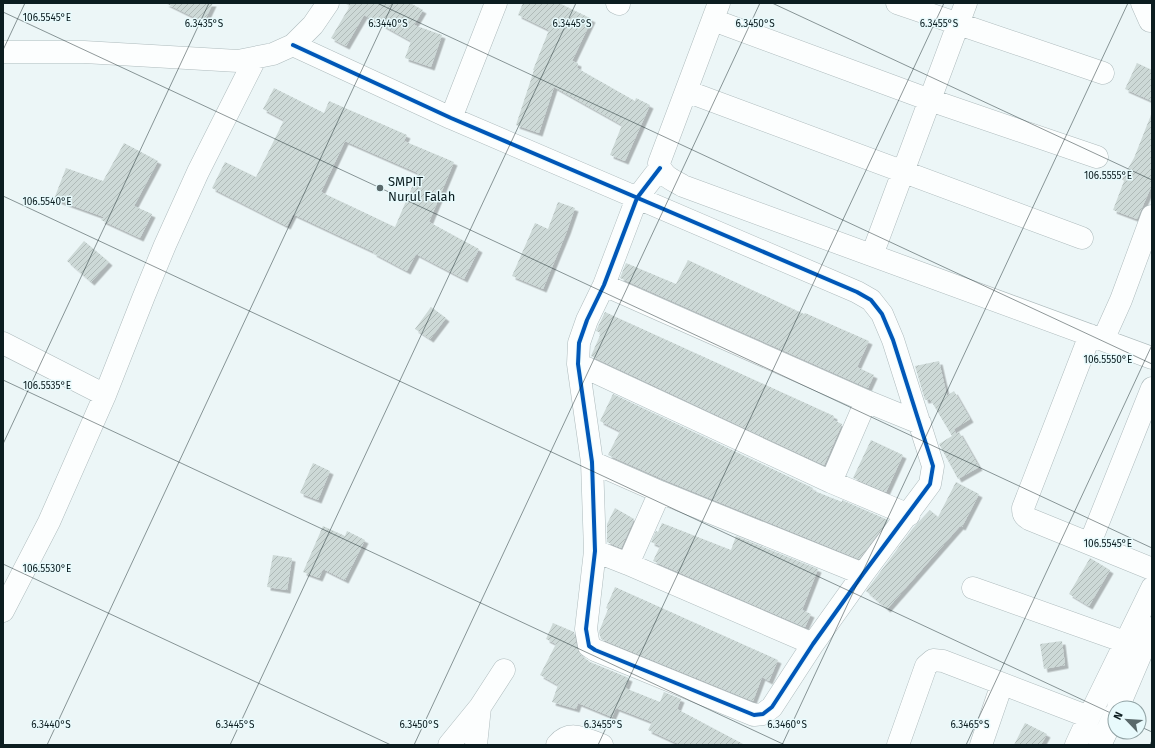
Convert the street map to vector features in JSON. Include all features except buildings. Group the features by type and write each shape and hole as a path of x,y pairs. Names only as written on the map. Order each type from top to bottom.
{"street":[{"path":"3,52 84,52 238,61 274,54 293,45 312,26 328,3"},
{"path":"451,118 496,3"},
{"path":"897,3 958,25 1103,73"},
{"path":"872,255 966,3"},
{"path":"1097,157 930,100 716,12 659,163 660,168 669,178 683,186 1152,358"},
{"path":"293,45 451,118 637,198 857,292 872,300 882,314 893,340 933,466 930,484 909,515 863,574 813,644 772,707 763,714 754,715 595,650 589,646 586,629 595,551 592,462 578,364 579,343 587,320 604,285 637,198 660,168"},
{"path":"3,610 49,522 105,395 144,296 177,219 198,172 255,58"},
{"path":"686,91 1082,238"},
{"path":"1152,216 1121,300 1096,337 1023,508 1024,516 1029,519 1152,568"},
{"path":"604,285 866,401 920,423"},
{"path":"3,343 105,395"},
{"path":"578,364 831,482 909,515"},
{"path":"1090,543 1152,388"},
{"path":"831,482 866,401"},
{"path":"592,462 660,492 863,574"},
{"path":"628,564 660,492"},
{"path":"595,551 813,644"},
{"path":"973,588 1124,642"},
{"path":"1076,745 1124,642 1152,588"},
{"path":"1121,700 1152,628"},
{"path":"898,745 926,666 933,660 943,661 1088,717"},
{"path":"449,745 480,707 504,670"},
{"path":"981,745 1002,684"},
{"path":"476,745 480,707"},
{"path":"1100,745 1107,731"},
{"path":"557,745 562,738 571,735 602,745"}],"cycle path":[{"path":"293,45 451,118 857,292 871,300 882,314 893,340 933,466 930,484 813,644 772,707 763,714 754,715 595,650 589,646 586,629 595,551 592,462 578,364 579,343 587,320 604,285 637,198 660,168"}],"place":[{"name":"SMPIT Nurul Falah","path":"380,188"}]}
